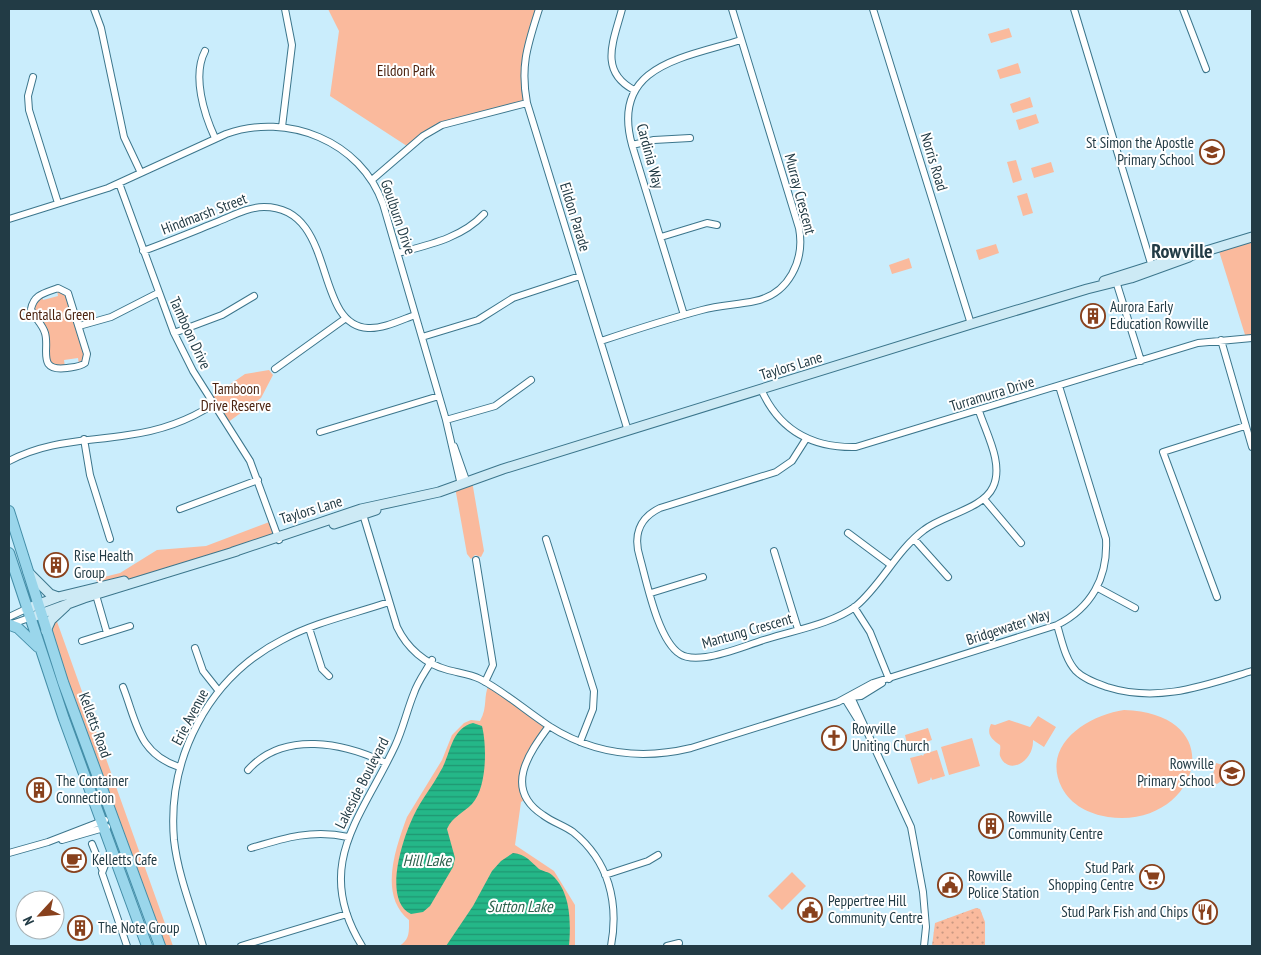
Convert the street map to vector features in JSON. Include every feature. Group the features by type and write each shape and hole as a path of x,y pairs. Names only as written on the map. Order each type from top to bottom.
{"main road":[{"name":"Taylors Lane","path":"27,614 58,597 95,591 168,572 1252,237"},
{"name":"Kelletts Road","path":"9,511 46,631 160,946"},
{"name":"Kelletts Road","path":"9,553 27,614 147,946"},
{"path":"28,572 50,594 58,597"},
{"name":"Taylors Lane","path":"39,609 69,603 95,591"},
{"path":"46,631 51,620 69,603"},
{"path":"9,622 39,648"}],"street":[{"path":"94,9 100,28 124,137 141,173"},
{"path":"282,126 292,45 285,9"},
{"name":"Eildon Parade","path":"539,9 528,39 524,60 524,83 527,103 628,431"},
{"path":"622,9 611,59 614,71 619,79 634,90"},
{"name":"Murray Crescent","path":"601,341 723,304 753,302 768,296 787,281 799,260 801,248 799,228 732,9"},
{"name":"Norris Road","path":"873,9 971,324"},
{"path":"1074,9 1153,268"},
{"path":"1183,9 1206,69"},
{"name":"Cardinia Way","path":"684,315 632,145 626,121 628,106 634,90 643,78 661,65 741,40"},
{"path":"205,51 201,68 203,108 215,138"},
{"path":"34,77 28,96 29,110 58,203"},
{"path":"373,179 424,136 442,125 527,103"},
{"name":"Goulburn Drive","path":"9,219 119,183 215,138 250,127 282,126 315,135 338,147 352,157 373,179 384,204 463,481"},
{"path":"632,145 654,140 690,138"},
{"name":"Tamboon Drive","path":"119,183 174,333 193,371 240,443 258,480 278,538"},
{"name":"Hindmarsh Street","path":"143,251 254,208 283,210 297,218 308,230 334,296 346,318"},
{"path":"398,253 436,243 457,234 476,222 484,214"},
{"path":"661,237 707,223 717,225"},
{"path":"422,337 478,320 513,298 580,276"},
{"path":"1115,279 1141,361"},
{"path":"58,288 65,290 70,296 79,326 88,354 86,363 79,367 54,368 46,359 45,333 33,315 32,302 42,294 58,288"},
{"path":"79,326 110,317 158,293"},
{"path":"174,333 222,315 254,296"},
{"path":"275,369 346,318 367,328 416,316"},
{"name":"Turramurra Drive","path":"761,390 770,407 781,421 806,439 833,447 856,447 1198,343 1252,338"},
{"path":"1221,340 1252,447"},
{"path":"446,420 495,406 531,380"},
{"name":"Bridgewater Way","path":"362,512 394,618 406,642 432,661 486,680 549,726 580,742 601,750 623,754 666,754 691,748 848,698 861,696 887,679 1057,626 1079,612 1098,588 1106,562 1106,539 1059,386"},
{"path":"320,432 438,396"},
{"path":"9,457 68,441 149,431 188,420 214,404"},
{"path":"979,411 997,468 993,487 984,499 1021,543"},
{"path":"1216,597 1163,452 1245,426"},
{"path":"84,439 90,475 110,539"},
{"name":"Mantung Crescent","path":"806,439 792,461 776,472 660,508 647,516 638,530 637,547 668,643 684,656 698,658 714,656 840,615 854,607 874,588 891,565 924,530 943,518 984,499"},
{"path":"9,461 18,456"},
{"path":"180,509 258,480"},
{"path":"848,532 891,565"},
{"path":"546,539 594,691 593,709 580,742"},
{"path":"914,539 948,577"},
{"path":"774,551 798,629"},
{"path":"476,560 493,665 486,680"},
{"path":"651,593 703,577"},
{"path":"1098,588 1135,608"},
{"path":"95,591 108,633"},
{"name":"Erie Avenue","path":"203,946 178,862 174,841 173,812 179,767 190,738 218,690 258,654 286,637 389,602"},
{"path":"854,607 870,632 887,679"},
{"name":"Taylors Lane","path":"9,622 27,614"},
{"path":"82,641 130,626"},
{"path":"1057,626 1066,655 1076,671 1098,684 1119,690 1168,694 1186,691 1252,671"},
{"path":"309,628 322,669 329,676"},
{"path":"196,648 203,671 218,690"},
{"name":"Lakeside Boulevard","path":"362,946 347,914 342,874 348,838 402,729 414,692 432,661"},
{"path":"124,687 147,747 164,762 179,767"},
{"path":"848,698 873,744 904,809 915,842 924,900 924,946"},
{"path":"549,726 525,760 522,776 524,792 539,812 565,827 583,841 594,855 605,875 615,906 612,946"},
{"path":"248,770 255,762 277,750 316,744 354,749 386,763"},
{"path":"9,853 48,842 71,838 114,821"},
{"path":"251,848 301,834 325,833 348,838"},
{"path":"92,844 127,946"},
{"path":"102,869 111,848"},
{"path":"605,875 650,860 658,855"},
{"path":"241,946 347,914"},
{"path":"667,946 679,943"}],"green space":[{"name":"Eildon Park","path":"328,9 539,9 528,39 527,103 442,125 410,148 330,96 339,31"},
{"path":"1009,28 1012,37 991,43 988,34"},
{"path":"1018,63 1021,73 1000,79 997,70"},
{"path":"1030,97 1033,107 1013,113 1010,104"},
{"path":"1036,114 1039,123 1019,130 1016,120"},
{"path":"1016,160 1022,180 1013,183 1007,162"},
{"path":"1051,162 1054,172 1034,178 1031,168"},
{"path":"1027,193 1033,213 1023,216 1017,196"},
{"path":"1252,237 1252,338 1246,338 1218,248"},
{"path":"996,244 999,253 979,260 976,250"},
{"path":"909,258 912,268 892,274 889,265"},
{"name":"Centalla Green","path":"57,291 65,292 86,356 79,365 78,358 64,360 65,367 53,364 50,361 33,307 42,296 43,300 58,296"},
{"name":"Tamboon Drive Reserve","path":"269,370 273,375 261,398 227,423 210,398 245,374"},
{"path":"472,481 484,551 481,557 475,555 471,559 467,554 455,487"},
{"path":"272,521 277,536 168,572 99,587 96,579 120,573 157,550 206,546"},
{"path":"55,616 173,946 160,946 48,625"},
{"path":"489,685 549,726 522,776 527,798 521,802 515,845 554,871 575,905 575,946 399,946 407,938 409,920 400,910 394,898 392,884 392,870 398,842 407,817 442,760 452,735 464,723 471,720 480,721"},
{"path":"1124,710 1159,716 1181,730 1191,749 1191,770 1181,790 1164,806 1139,816 1108,817 1094,814 1076,804 1062,788 1057,773 1057,758 1062,746 1071,735 1083,726 1096,718"},
{"path":"1038,716 1056,727 1044,747 1033,740 1029,755 1020,764 1014,766 1004,762 1000,756 1000,745 992,739 990,734 991,724 995,725 1009,720 1030,727"},
{"path":"928,728 932,740 908,748 905,735"},
{"path":"972,738 980,766 949,775 941,747"},
{"path":"937,750 945,776 932,780 931,777 930,780 918,784 910,758 923,756"},
{"path":"1216,763 1223,765 1227,777 1217,784 1211,782"},
{"path":"792,872 806,886 782,910 768,896"},
{"path":"976,908 980,909 985,922 985,946 932,946 935,923"}],"water":[{"name":"Hill Lake","path":"473,723 482,726 484,734 485,755 481,788 472,804 455,818 447,829 455,858 453,867 430,906 423,912 411,914 402,907 396,882 405,838 417,809 444,765 455,737 465,726"},
{"name":"Sutton Lake","path":"513,853 525,857 539,869 551,874 563,890 570,918 569,946 446,946 473,906 492,871 501,861"}],"place":[{"name":"St Simon the Apostle Primary School","path":"1212,152"},
{"name":"Aurora Early Education Rowville","path":"1093,316"},
{"name":"Rise Health Group","path":"56,565"},
{"name":"Rowville Uniting Church","path":"834,738"},
{"name":"Rowville Primary School","path":"1232,773"},
{"name":"The Container Connection","path":"39,790"},
{"name":"Rowville Community Centre","path":"991,826"},
{"name":"Kelletts Cafe","path":"74,860"},
{"name":"Stud Park Shopping Centre","path":"1152,877"},
{"name":"Rowville Police Station","path":"950,885"},
{"name":"Peppertree Hill Community Centre","path":"810,910"},
{"name":"Stud Park Fish and Chips","path":"1205,912"},
{"name":"The Note Group","path":"80,928"}],"district":[{"name":"Rowville","path":"1182,251"}]}
